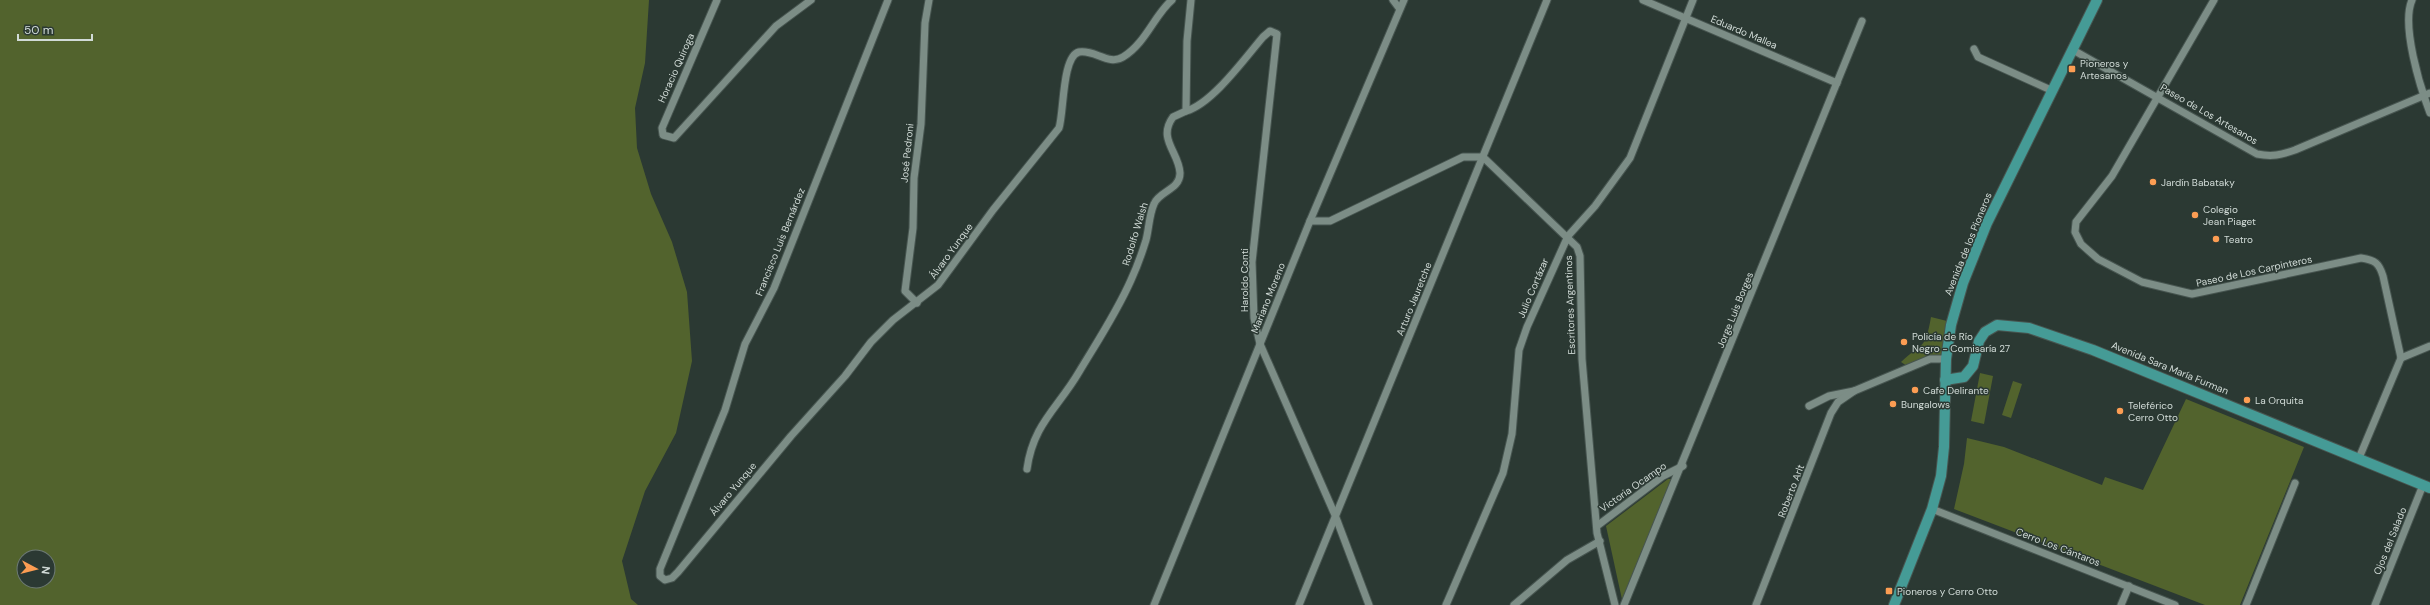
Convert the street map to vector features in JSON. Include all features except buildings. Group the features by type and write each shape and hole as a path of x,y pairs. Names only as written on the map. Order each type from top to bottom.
{"main road":[{"name":"Avenida de los Pioneros","path":"1894,605 1932,509 1941,476 1944,447 1946,359 1951,325 1963,283 1987,223 2097,0"},
{"name":"Avenida Sara María Furman","path":"1945,380 1964,377 1973,366 1979,341 1985,332 1996,325 2029,328 2071,342 2427,486"}],"street":[{"name":"Horacio Quiroga","path":"717,0 662,128 663,135 674,138 776,26 811,0"},
{"name":"Francisco Luis Bernárdez","path":"665,580 660,576 660,569 725,410 745,344 774,288 888,0"},
{"name":"José Pedroni","path":"917,303 905,292 905,276 913,228 914,178 921,124 925,23 929,0"},
{"name":"Álvaro Yunque","path":"665,580 672,578 678,572 791,436 845,376 875,337 893,320 938,286 993,210 1059,128 1063,112 1066,69 1070,59 1080,52 1092,53 1115,60 1121,58 1137,45 1172,0"},
{"path":"1186,111 1187,41 1192,0"},
{"path":"1393,0 1399,8"},
{"name":"Mariano Moreno","path":"1154,605 1310,221 1399,8 1404,0"},
{"name":"Arturo Jauretche","path":"1299,605 1547,0"},
{"name":"Eduardo Mallea","path":"1643,0 1837,83"},
{"name":"Julio Cortázar","path":"1446,605 1503,473 1512,434 1519,350 1527,327 1568,236 1595,206 1630,158 1693,0"},
{"name":"Paseo de Los Carpinteros","path":"2214,0 2112,176 2076,222 2075,232 2081,244 2098,259 2142,282 2192,294 2361,258 2373,260 2380,265 2384,276 2401,358"},
{"path":"2412,0 2408,10 2407,26 2427,95 2430,113"},
{"name":"Jorge Luis Borges","path":"1624,605 1862,22"},
{"name":"Haroldo Conti","path":"1186,111 1198,106 1221,85 1270,31 1277,34 1252,262 1254,318 1260,344 1335,515 1369,605"},
{"path":"1974,49 1978,57 2053,91"},
{"name":"Paseo de Los Artesanos","path":"2073,50 2158,96 2251,150 2268,156 2279,155 2295,150 2427,95"},
{"name":"Rodolfo Walsh","path":"1028,469 1030,449 1036,433 1080,372 1131,280 1146,240 1154,204 1160,196 1174,187 1178,182 1179,169 1169,145 1166,131 1173,117 1186,111"},
{"path":"1310,221 1330,221 1463,157 1483,157"},
{"name":"Escritores Argentinos","path":"1483,157 1568,236 1577,247 1580,256 1582,359 1597,526 1615,605"},
{"path":"2359,458 2401,358 2430,346"},
{"path":"1809,406 1829,396 1854,391 1930,359 1946,359"},
{"name":"Roberto Arlt","path":"1756,605 1830,413 1838,402 1854,391"},
{"name":"Victoria Ocampo","path":"1597,526 1663,476 1682,466"},
{"path":"2246,605 2295,483"},
{"name":"Ojos del Salado","path":"2375,605 2427,486"},
{"name":"Cerro Los Cántaros","path":"1932,509 2175,605"},
{"path":"1514,605 1567,560 1600,541"},
{"path":"2121,605 2129,586"}],"green space":[{"path":"0,0 649,0 645,63 635,108 637,148 651,194 672,242 687,292 692,361 676,433 645,491 622,561 631,599 638,605 0,605"},
{"path":"1931,317 1947,321 1942,355 1931,355 1907,366 1901,362 1925,341"},
{"path":"1980,373 1993,376 1984,424 1971,421"},
{"path":"2013,381 2022,384 2011,418 2002,415"},
{"path":"2186,399 2304,447 2240,605 2205,605 1954,509 1964,464 1967,438 2004,447 2102,485 2105,477 2143,490"},
{"path":"1668,479 1672,479 1623,604 1606,526"}],"place":[{"name":"Pioneros y Artesanos","path":"2072,69"},
{"name":"Jardín Babataky","path":"2153,182"},
{"name":"Colegio Jean Piaget","path":"2195,215"},
{"name":"Teatro","path":"2216,239"},
{"name":"Policía de Río Negro - Comisaría 27","path":"1904,342"},
{"name":"Cafe Delirante","path":"1915,390"},
{"name":"La Orquita","path":"2247,400"},
{"name":"Bungalows","path":"1893,404"},
{"name":"Teleférico Cerro Otto","path":"2120,411"},
{"name":"Pioneros y Cerro Otto","path":"1889,591"}]}
